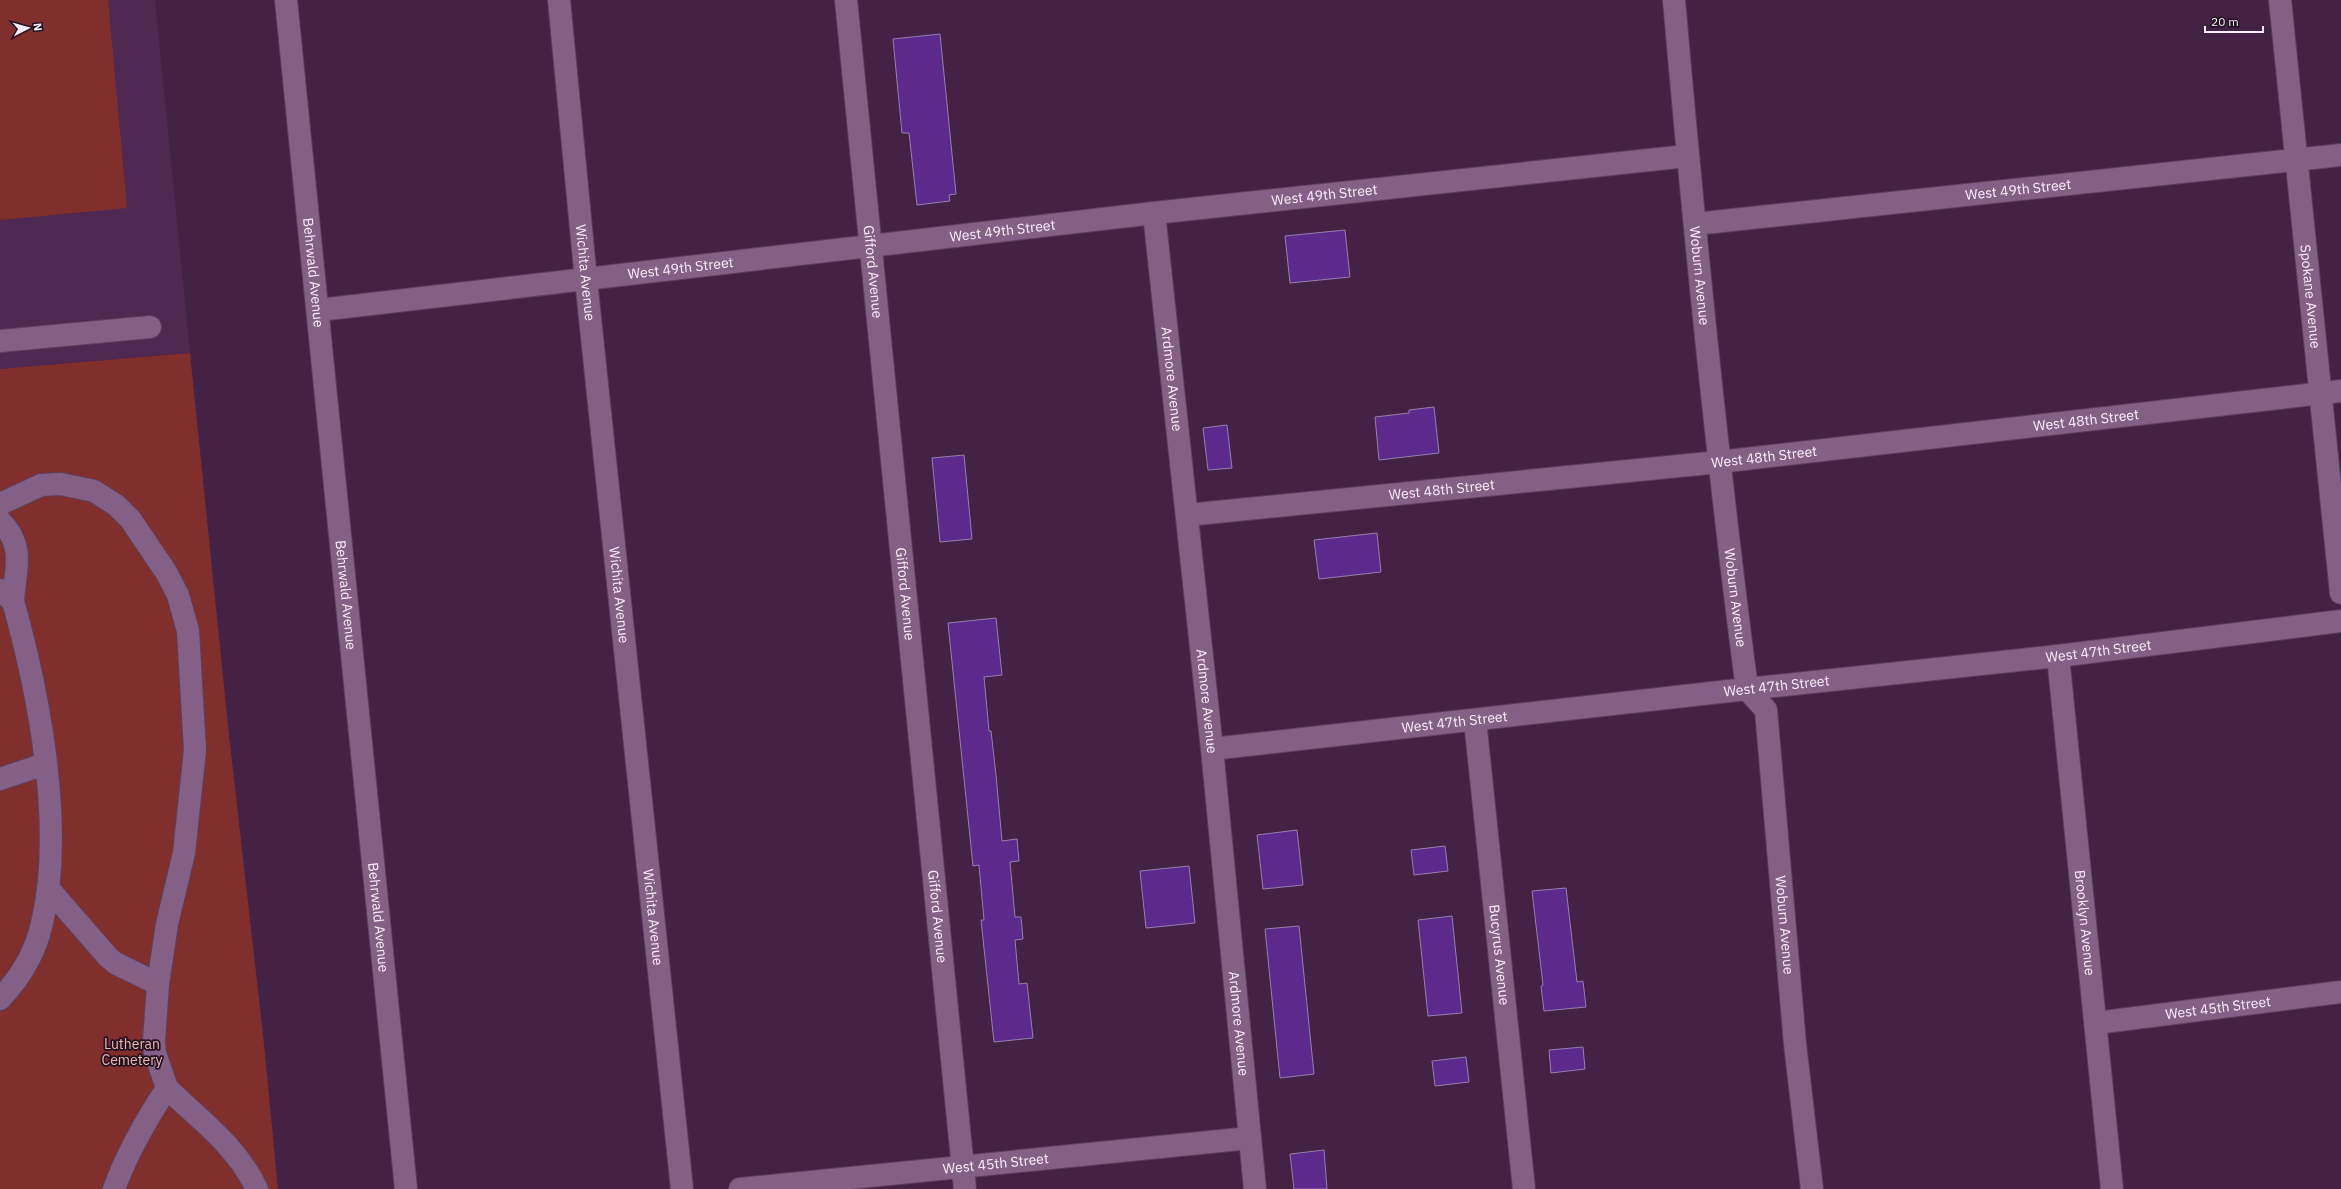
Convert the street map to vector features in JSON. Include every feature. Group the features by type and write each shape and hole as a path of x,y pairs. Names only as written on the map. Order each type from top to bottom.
{"street":[{"name":"Behrwald Avenue","path":"286,0 319,310 406,1189"},
{"name":"Wichita Avenue","path":"559,0 586,280 682,1189"},
{"name":"Gifford Avenue","path":"846,0 965,1189"},
{"name":"Woburn Avenue","path":"1674,0 1687,156 1719,462 1747,688 1766,710 1795,1044 1812,1189"},
{"name":"Spokane Avenue","path":"2280,0 2296,160 2330,392 2341,593"},
{"name":"West 49th Street","path":"1694,224 2341,155"},
{"name":"West 49th Street","path":"319,310 1154,213 1687,156"},
{"name":"Ardmore Avenue","path":"1154,213 1212,749 1255,1189"},
{"path":"0,341 150,327"},
{"name":"West 48th Street","path":"1187,515 1719,462 2330,392"},
{"path":"0,504 41,485 61,484 94,491 116,505 131,520 166,572 178,595 188,631 195,750 184,853 167,924 158,984 154,1041 155,1053 167,1088 215,1130 236,1156 256,1189"},
{"path":"0,521 14,538 16,548 17,575 6,595 22,635 38,712 45,764 52,857 42,924 28,962 0,999"},
{"name":"West 47th Street","path":"1212,749 1747,688 2058,656 2341,621"},
{"name":"Brooklyn Avenue","path":"2058,656 2112,1189"},
{"name":"Bucyrus Avenue","path":"1475,720 1524,1189"},
{"path":"0,779 45,764"},
{"path":"48,888 108,957 115,963 158,984"},
{"name":"West 45th Street","path":"2096,1023 2341,992"},
{"path":"114,1189 123,1165 150,1114 167,1088"},
{"name":"West 45th Street","path":"740,1189 1250,1138"}],"shaded area":[{"path":"0,0 155,0 190,353 0,369"}],"green space":[{"path":"0,0 108,0 127,208 0,220"},
{"name":"Lutheran Cemetery","path":"190,353 229,735 263,1034 278,1189 0,1189 0,369"}],"building":[{"path":"940,34 956,194 949,195 950,201 917,205 909,133 902,133 893,39"},
{"path":"1345,230 1350,277 1290,283 1285,236"},
{"path":"1434,407 1439,453 1379,460 1375,417 1409,413 1409,410"},
{"path":"1227,425 1232,468 1208,470 1203,428"},
{"path":"964,455 972,539 940,542 932,458"},
{"path":"1377,533 1381,572 1319,579 1314,540"},
{"path":"996,618 1002,675 984,677 989,731 991,731 996,775 1002,841 1017,839 1019,861 1010,862 1015,917 1021,917 1023,939 1015,940 1019,984 1027,983 1033,1038 994,1042 981,920 984,920 979,865 973,866 948,623"},
{"path":"1297,830 1303,885 1263,889 1257,835"},
{"path":"1445,846 1448,871 1414,875 1411,850"},
{"path":"1189,866 1195,923 1146,928 1140,871"},
{"path":"1566,888 1577,982 1583,981 1586,1007 1544,1011 1541,986 1543,985 1532,891"},
{"path":"1452,916 1462,1013 1428,1016 1418,920"},
{"path":"1299,926 1314,1074 1280,1078 1265,929"},
{"path":"1583,1047 1585,1069 1551,1073 1549,1050"},
{"path":"1466,1057 1469,1082 1435,1086 1432,1061"},
{"path":"1324,1150 1327,1189 1294,1189 1290,1154"}]}
